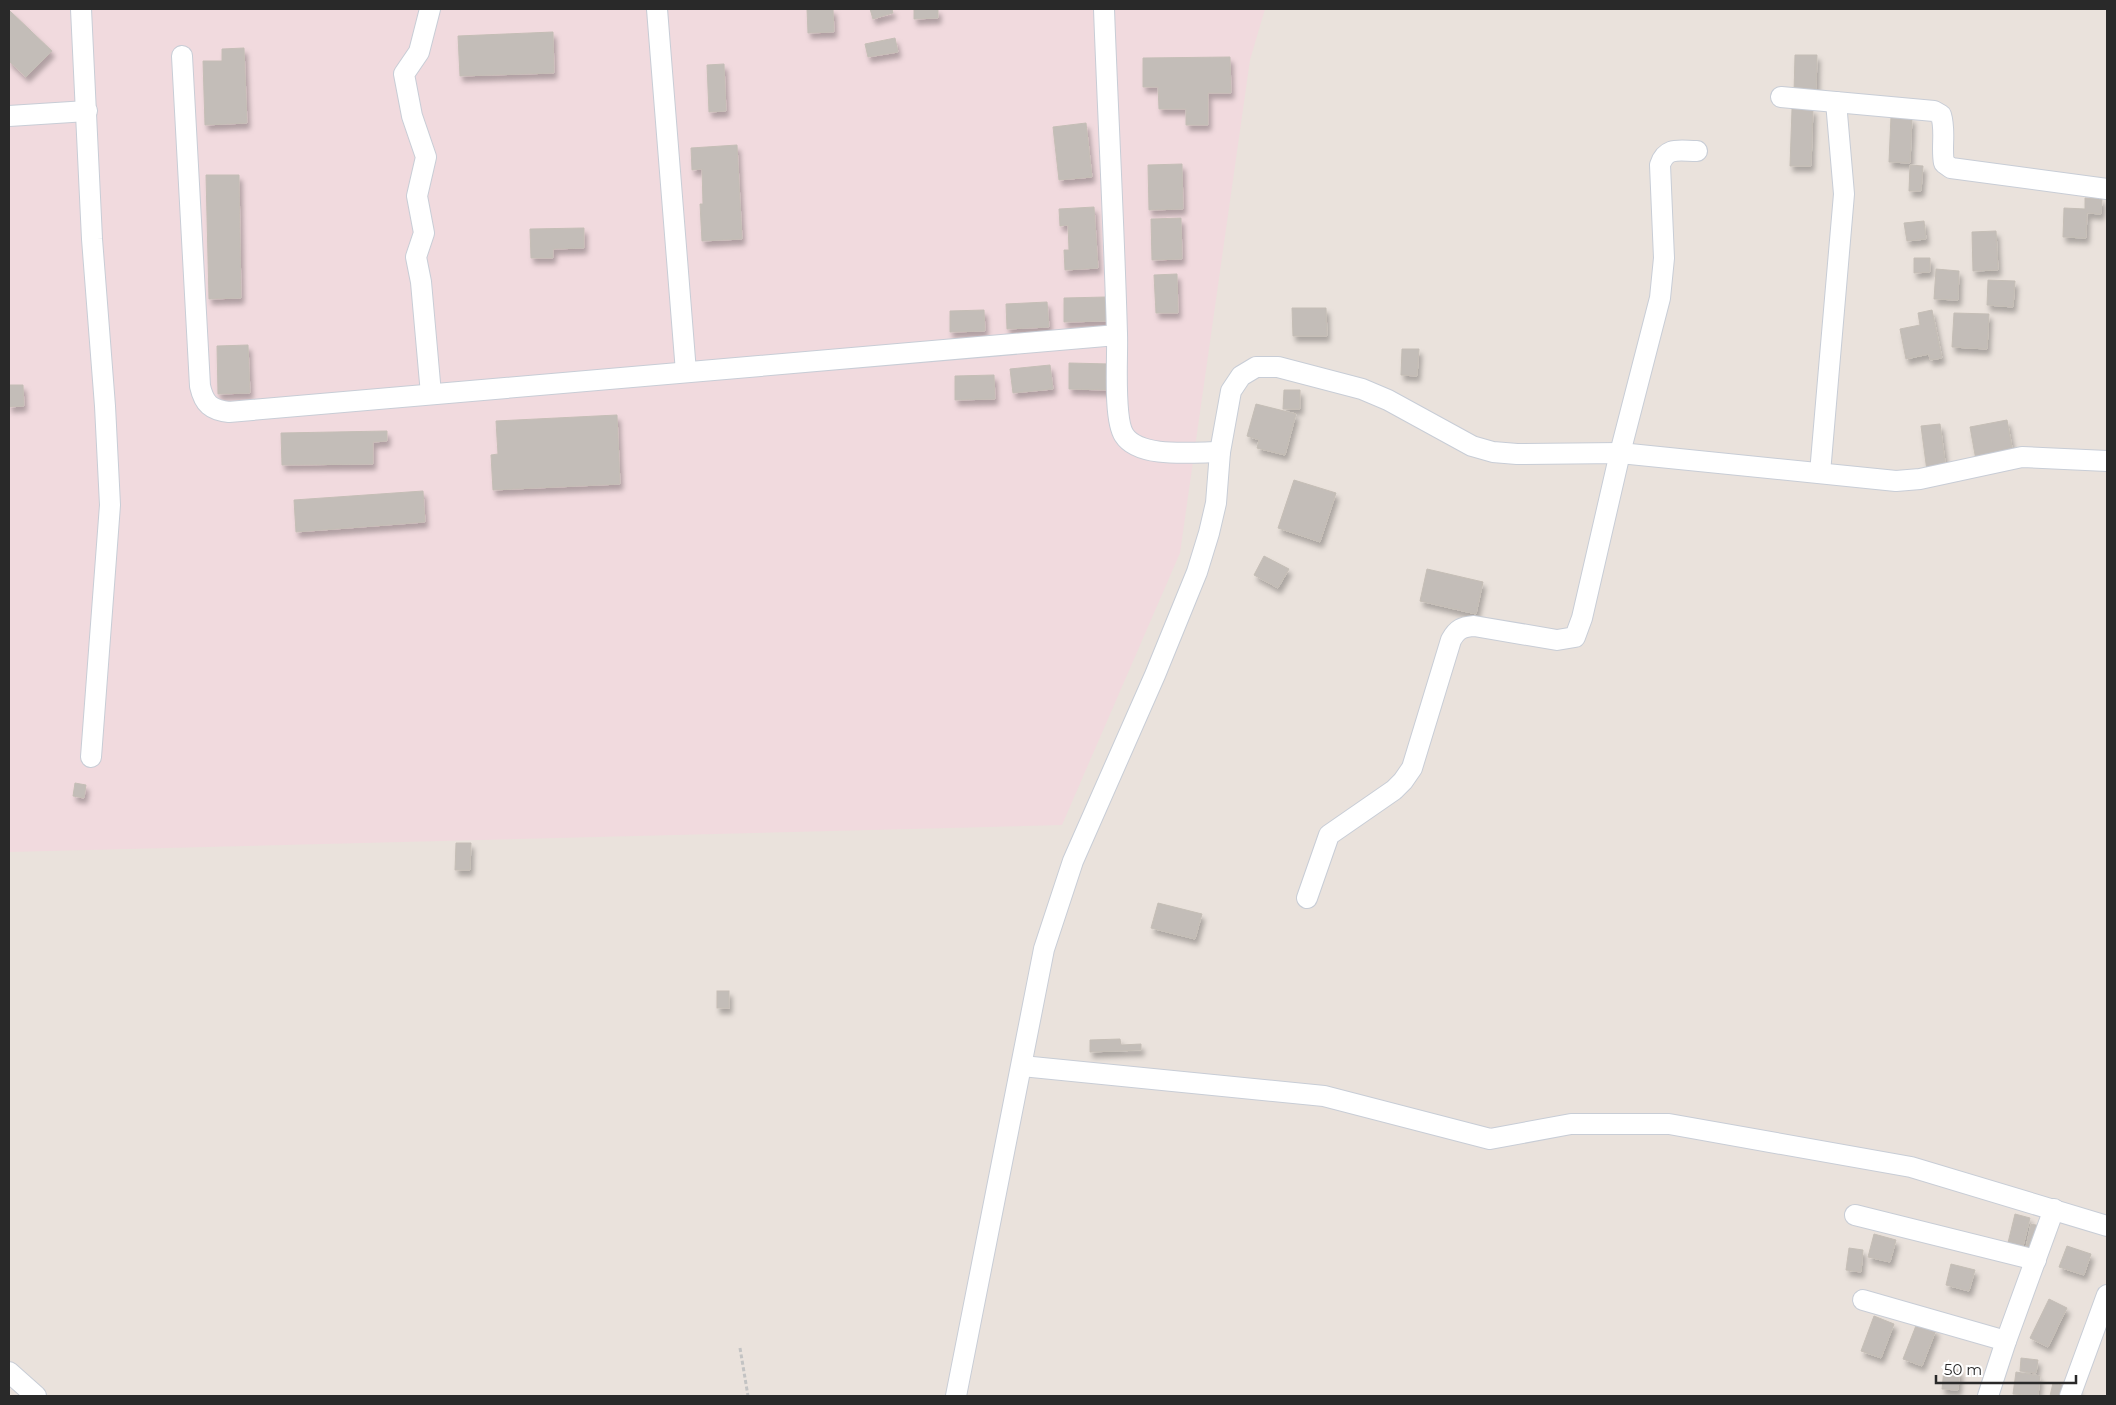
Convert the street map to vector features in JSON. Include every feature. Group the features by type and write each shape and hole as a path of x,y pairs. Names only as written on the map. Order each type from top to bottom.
{"street":[{"path":"81,9 92,239 105,406 110,504 91,757"},
{"path":"430,9 419,52 404,74 412,116 426,157 418,196 424,233 416,257 422,282 431,394"},
{"path":"657,9 686,372"},
{"path":"1104,9 1117,335 1118,416 1123,435 1135,447 1158,452 1220,452"},
{"path":"182,56 200,386 202,397 208,406 218,411 229,412 1117,335"},
{"path":"1782,97 1934,112 1941,115 1943,122 1942,154 1944,163 1951,168 2107,189"},
{"path":"1820,474 1844,194 1836,102"},
{"path":"9,116 86,110"},
{"path":"1306,898 1329,835 1394,790 1412,768 1451,640 1456,631 1463,627 1474,626 1557,640 1575,638 1582,618 1620,453 1660,298 1664,258 1660,165 1663,156 1669,151 1697,151"},
{"path":"956,1396 1044,949 1073,861 1156,675 1197,572 1216,503 1220,452 1231,391 1241,376 1256,368 1278,367 1362,389 1388,400 1472,446 1517,454 1620,453 1896,481 1920,479 2022,457 2107,461"},
{"path":"1022,1066 1324,1096 1490,1139 1571,1124 1669,1124 1911,1167 2107,1226"},
{"path":"1988,1396 2054,1209"},
{"path":"1856,1215 2036,1260"},
{"path":"2070,1396 2107,1295"},
{"path":"1863,1300 2006,1341"},
{"path":"9,1372 36,1396"}],"path":[{"path":"740,1348 748,1396"}],"shaded area":[{"path":"9,9 1265,9 1250,60 1180,553 1062,825 9,852"}],"building":[{"path":"807,9 833,9 834,32 808,33"},
{"path":"870,9 892,9 893,13 873,19"},
{"path":"914,9 938,9 938,18 914,19"},
{"path":"9,10 52,51 26,77 9,61"},
{"path":"553,32 554,73 460,76 458,36"},
{"path":"895,38 898,52 868,57 865,44"},
{"path":"244,48 247,123 205,125 203,61 222,61 222,49"},
{"path":"1795,55 1817,55 1816,92 1794,92"},
{"path":"1230,57 1231,93 1208,93 1208,125 1186,125 1186,109 1159,109 1158,87 1143,87 1143,58"},
{"path":"724,64 726,111 709,112 707,65"},
{"path":"1792,109 1813,109 1811,166 1790,166"},
{"path":"1891,116 1912,118 1910,163 1889,162"},
{"path":"1086,123 1092,177 1059,180 1053,127"},
{"path":"737,145 742,239 702,241 700,204 703,204 702,169 692,170 691,148"},
{"path":"1182,164 1183,209 1149,210 1148,165"},
{"path":"1910,165 1923,166 1921,191 1909,191"},
{"path":"206,175 239,175 241,298 209,299"},
{"path":"2085,198 2102,199 2101,214 2087,213 2086,238 2063,237 2064,208 2085,209"},
{"path":"1094,207 1098,268 1065,270 1064,250 1069,250 1068,225 1060,226 1059,209"},
{"path":"1181,218 1182,259 1152,260 1151,219"},
{"path":"1924,221 1926,239 1907,241 1904,223"},
{"path":"584,228 584,248 553,249 553,258 531,258 530,229"},
{"path":"1996,231 1998,270 1973,271 1972,232"},
{"path":"1914,258 1930,258 1930,272 1914,273"},
{"path":"1936,269 1959,271 1958,300 1934,299"},
{"path":"1177,274 1178,313 1156,313 1154,275"},
{"path":"1988,280 2015,281 2013,307 1987,305"},
{"path":"1106,297 1107,321 1064,322 1064,298"},
{"path":"1047,302 1049,327 1007,329 1006,304"},
{"path":"1292,308 1326,308 1327,336 1293,336"},
{"path":"984,310 985,331 950,332 950,311"},
{"path":"1932,310 1942,358 1930,360 1929,354 1906,359 1900,329 1920,325 1918,313"},
{"path":"1954,313 1989,314 1987,349 1952,347"},
{"path":"248,345 250,393 218,394 217,346"},
{"path":"1402,349 1419,349 1417,376 1401,375"},
{"path":"1069,363 1110,364 1109,390 1069,389"},
{"path":"1050,365 1053,389 1013,393 1010,369"},
{"path":"994,375 995,399 955,400 955,376"},
{"path":"9,385 23,385 24,406 9,407"},
{"path":"1284,390 1300,390 1300,409 1283,409"},
{"path":"1256,404 1296,414 1285,455 1257,448 1259,440 1247,436"},
{"path":"617,415 620,484 493,490 491,455 498,454 496,421"},
{"path":"2007,420 2013,453 1976,460 1970,427"},
{"path":"1940,424 1946,469 1927,471 1921,426"},
{"path":"387,431 387,441 373,442 373,464 282,465 281,433"},
{"path":"1294,480 1336,493 1320,542 1278,528"},
{"path":"423,491 425,522 296,532 294,500"},
{"path":"1264,556 1289,569 1278,588 1254,575"},
{"path":"1427,569 1483,582 1476,614 1420,601"},
{"path":"75,783 86,785 84,798 73,796"},
{"path":"456,843 471,843 470,870 455,870"},
{"path":"1158,903 1202,914 1195,939 1151,928"},
{"path":"717,991 729,991 729,1008 717,1008"},
{"path":"1120,1039 1121,1045 1141,1044 1141,1050 1090,1052 1090,1040"},
{"path":"2015,1214 2030,1218 2021,1254 2006,1251"},
{"path":"2031,1224 2050,1228 2024,1257"},
{"path":"1874,1234 1896,1240 1890,1262 1868,1257"},
{"path":"2067,1246 2091,1254 2084,1275 2059,1267"},
{"path":"1849,1248 1863,1250 1861,1272 1846,1270"},
{"path":"1951,1264 1975,1270 1969,1291 1946,1285"},
{"path":"2049,1299 2067,1308 2048,1347 2030,1338"},
{"path":"1874,1316 1894,1324 1881,1358 1861,1351"},
{"path":"1917,1323 1936,1330 1922,1366 1903,1359"},
{"path":"2021,1358 2038,1360 2036,1373 2020,1371"},
{"path":"1944,1369 1960,1370 1958,1390 1942,1389"},
{"path":"2016,1372 2040,1376 2038,1396 2013,1394"},
{"path":"2053,1383 2079,1389 2077,1396 2050,1396"}]}
